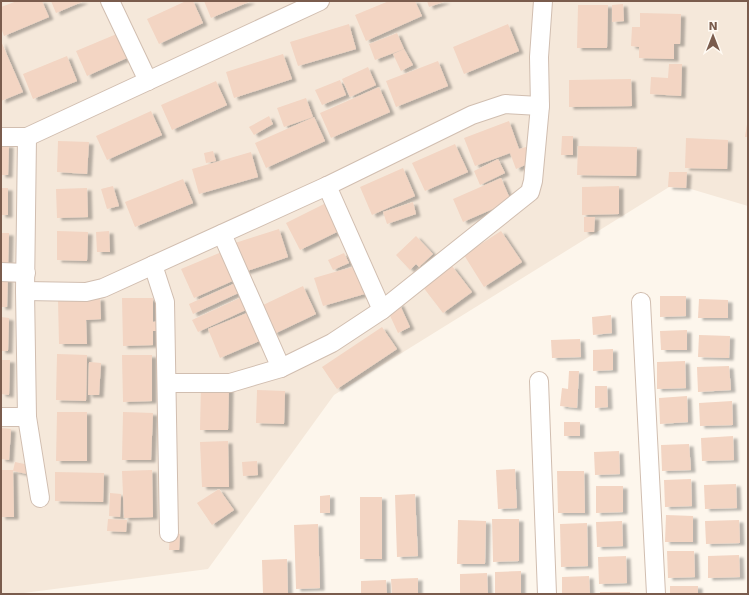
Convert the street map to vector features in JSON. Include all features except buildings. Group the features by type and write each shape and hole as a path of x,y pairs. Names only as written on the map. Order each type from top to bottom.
{"street":[{"path":"110,1 148,81"},
{"path":"1,137 27,137 320,1"},
{"path":"167,383 230,383 281,368 332,343 382,310 530,192 533,181 540,106 539,57 543,1"},
{"path":"25,291 86,292 103,288 327,186 472,115 505,104 540,106"},
{"path":"27,137 25,291 27,417 40,498"},
{"path":"327,186 382,310"},
{"path":"222,234 281,368"},
{"path":"152,265 165,302 169,533"},
{"path":"1,272 26,273"},
{"path":"641,302 656,594"},
{"path":"539,381 547,594"},
{"path":"1,417 27,417"}],"shaded area":[{"path":"1,1 748,1 748,206 674,184 334,395 208,569 16,594 1,594"}]}
